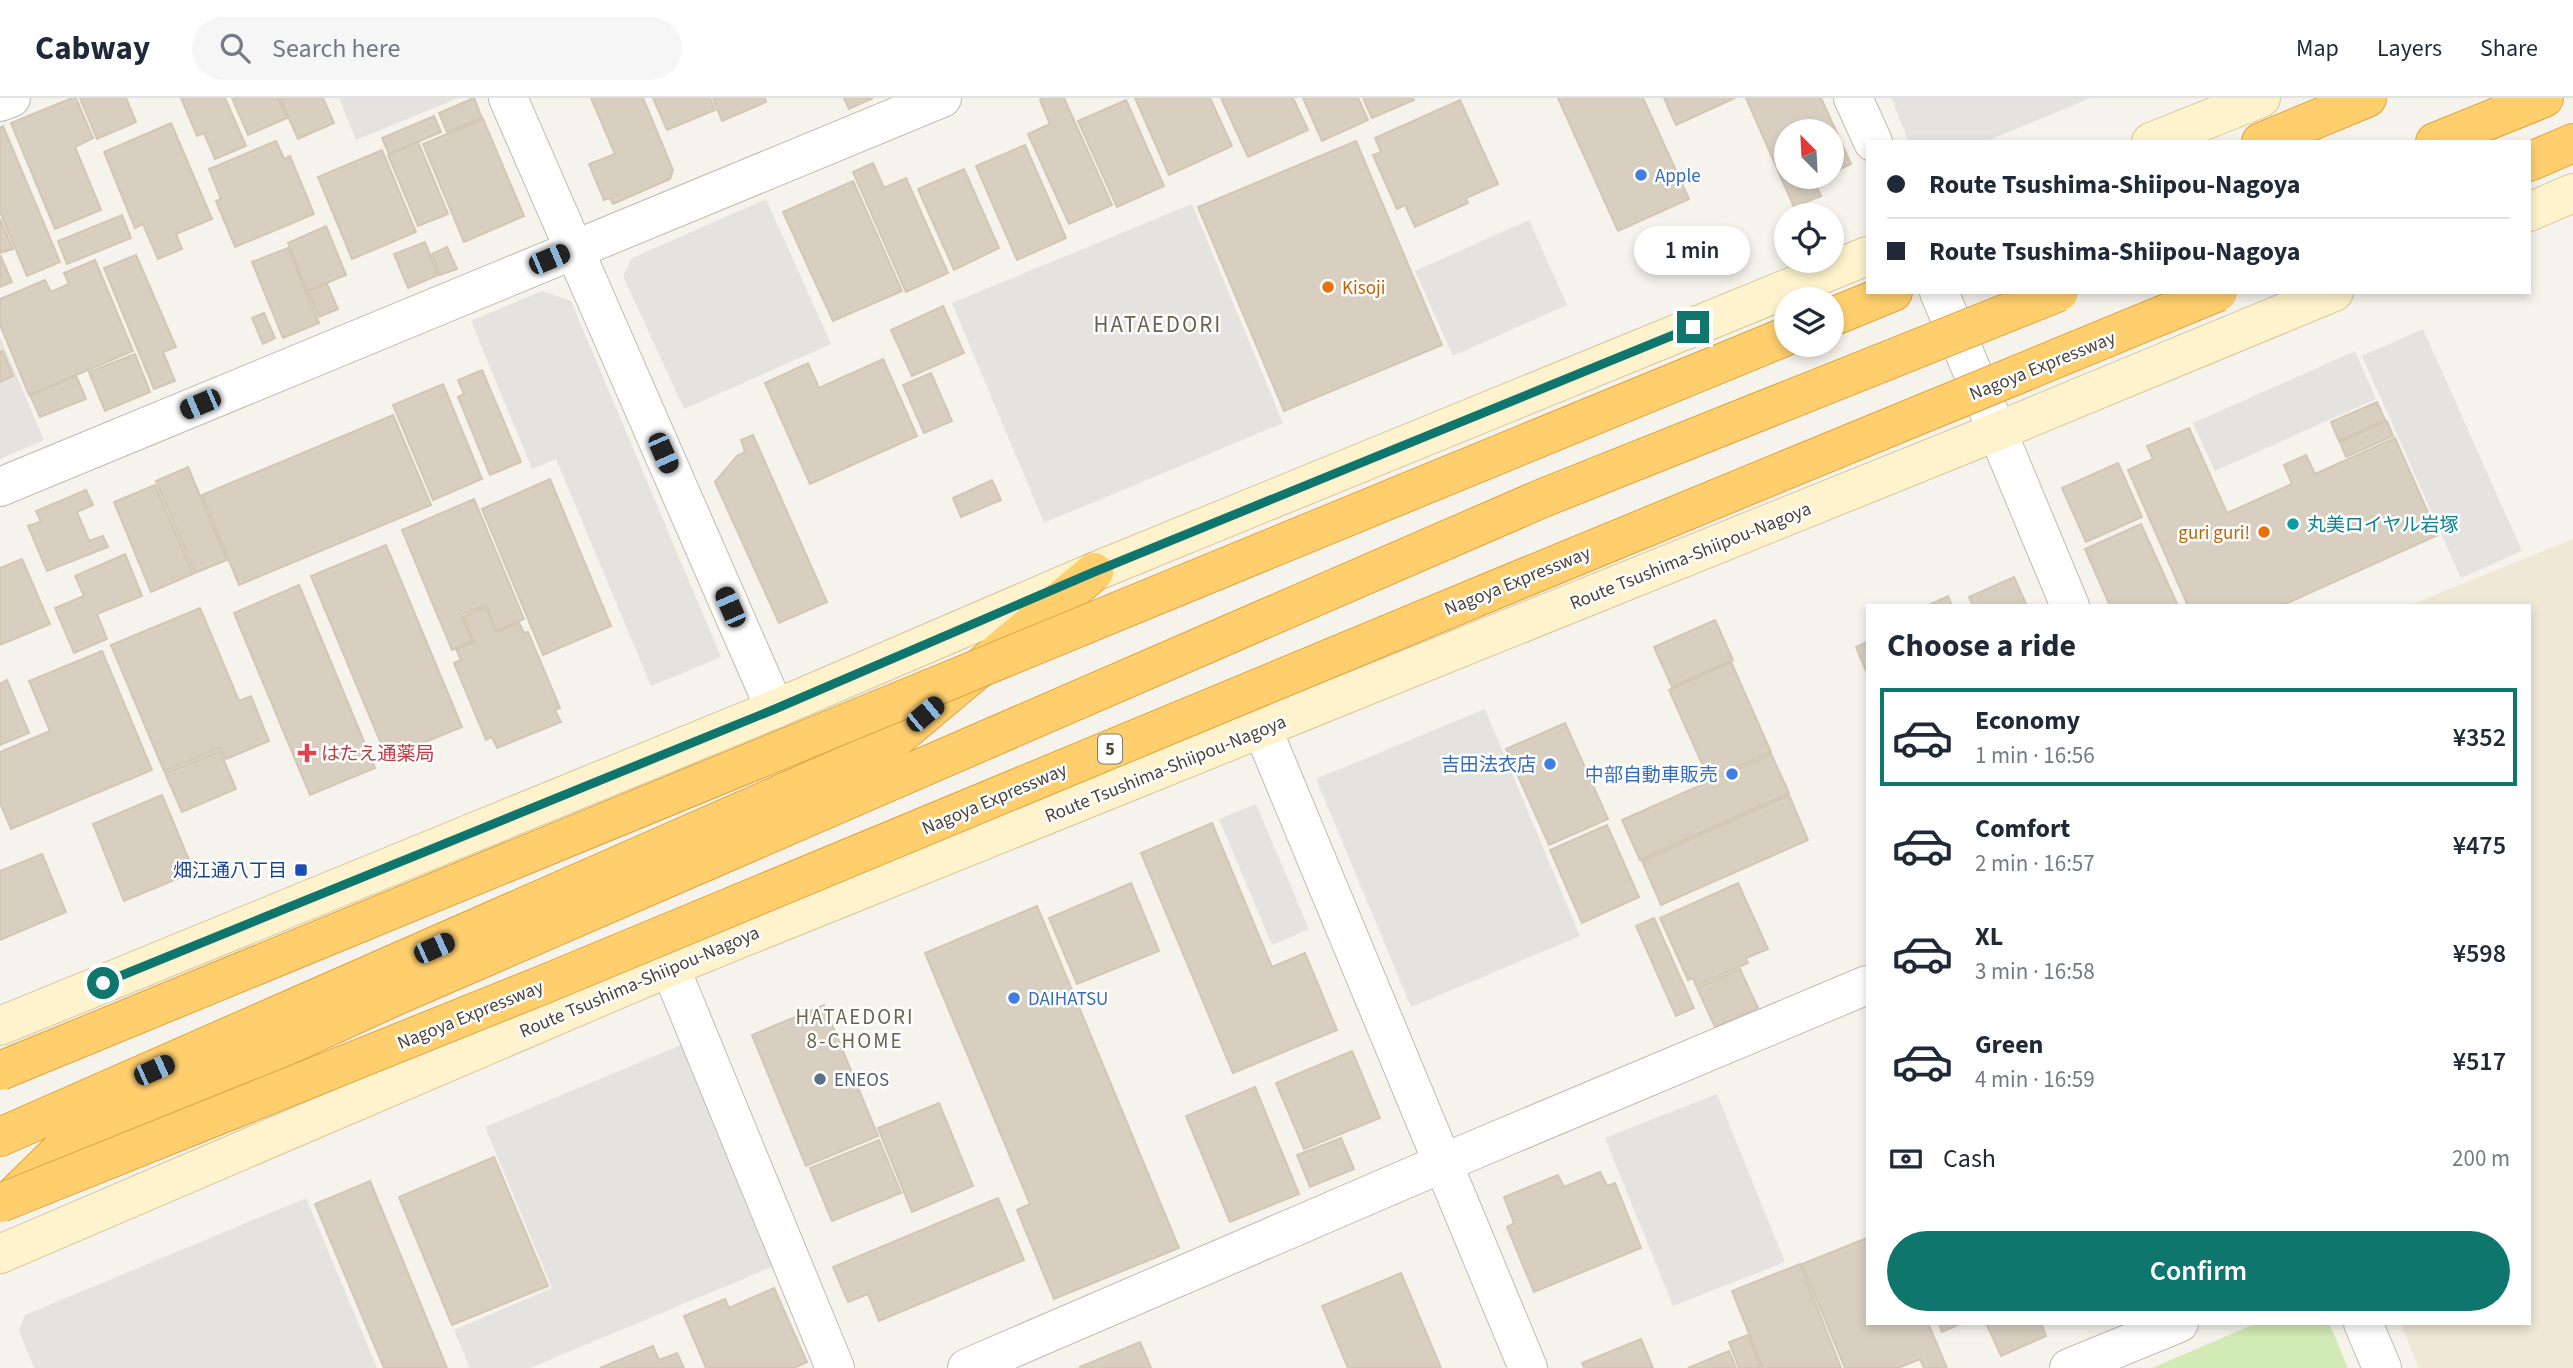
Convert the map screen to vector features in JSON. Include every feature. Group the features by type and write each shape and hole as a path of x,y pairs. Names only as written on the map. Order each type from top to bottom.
{"highway":[{"path":"2266,140 2368,98"},
{"path":"2440,140 2544,98"},
{"path":"2531,161 2573,143"},
{"path":"1844,312 1888,294"},
{"path":"6,1200 63,1148 398,995 1543,498 2054,294"},
{"name":"Nagoya Expressway","path":"6,1200 558,979 1492,590 2213,294"},
{"path":"0,1071 1774,341"},
{"path":"0,1137 883,749 1094,572"}],"main road":[{"path":"2156,140 2261,98"},
{"path":"2531,211 2573,193"},
{"path":"0,1026 775,709 1094,572 1866,256"},
{"name":"Route Tsushima-Shiipou-Nagoya","path":"0,1254 670,967 2329,294"}],"street":[{"path":"0,103 11,98"},
{"path":"508,98 775,709"},
{"path":"0,487 942,98"},
{"path":"1853,98 1872,140"},
{"path":"1940,294 2069,604"},
{"path":"1262,729 1528,1368"},
{"path":"670,967 835,1368"},
{"path":"967,1368 1443,1163 1866,985"},
{"path":"2069,1368 2174,1325"},
{"path":"2364,1325 2382,1368"}],"shaded area":[{"path":"339,98 458,98 356,140"},
{"path":"1891,98 2091,98 1989,140 1908,140"},
{"path":"766,199 831,344 684,409 623,276 632,258"},
{"path":"1192,204 1283,423 1044,523 952,303"},
{"path":"1529,220 1567,305 1453,356 1415,271"},
{"path":"542,291 571,301 721,657 651,686 556,459 532,469 471,321"},
{"path":"2423,329 2522,551 2461,578 2362,356"},
{"path":"0,337 44,440 0,459"},
{"path":"2355,351 2376,399 2215,471 2193,423"},
{"path":"2573,539 2573,1368 2419,1368 2401,1325 2531,1325 2531,604 2412,604"},
{"path":"1485,709 1580,936 1411,1007 1316,779"},
{"path":"1256,804 1309,929 1272,945 1219,819"},
{"path":"681,1045 774,1266 530,1368 470,1368 454,1330 552,1288 485,1127"},
{"path":"1717,1094 1785,1262 1673,1306 1605,1138"},
{"path":"306,1198 377,1368 34,1368 19,1331 25,1315"}],"green space":[{"path":"2252,1325 2330,1325 2348,1368 2152,1368"}],"building":[{"path":"76,98 93,138 75,147 101,210 55,229 11,123"},
{"path":"80,98 126,98 136,122 97,139"},
{"path":"181,98 225,98 246,146 215,159 204,133 197,136"},
{"path":"232,98 278,98 287,118 248,135"},
{"path":"280,98 323,98 334,123 298,139"},
{"path":"474,98 482,118 447,132 439,113"},
{"path":"591,98 643,98 673,170 670,179 613,204 610,198 604,200 589,164 615,154"},
{"path":"653,98 710,98 715,110 667,130"},
{"path":"713,98 765,98 766,102 722,121"},
{"path":"844,98 873,98 849,109"},
{"path":"1064,98 1112,205 1069,224 1028,134 1050,124 1040,100"},
{"path":"1135,98 1210,98 1232,146 1169,175"},
{"path":"1221,98 1293,98 1308,130 1248,157"},
{"path":"1303,98 1358,98 1368,120 1322,141"},
{"path":"1363,98 1413,98 1414,100 1372,118"},
{"path":"1558,98 1643,98 1689,199 1618,231"},
{"path":"1664,98 1735,98 1676,125"},
{"path":"1746,98 1821,98 1831,119 1774,119 1774,162"},
{"path":"1126,100 1164,186 1117,207 1078,121"},
{"path":"1460,100 1498,184 1466,198 1468,203 1415,227 1405,205 1397,209 1373,155 1381,152 1375,138"},
{"path":"434,116 441,132 389,154 382,138"},
{"path":"483,119 524,216 464,242 423,144"},
{"path":"171,123 212,219 176,234 182,249 158,259 143,224 135,228 104,152"},
{"path":"3,126 60,262 27,276 0,212 0,128"},
{"path":"276,141 284,159 290,156 314,214 235,247 216,201 221,199 209,169"},
{"path":"1356,141 1442,345 1284,411 1198,207"},
{"path":"418,142 448,214 418,226 388,155"},
{"path":"1025,145 1066,238 1017,260 976,166"},
{"path":"1844,149 1851,164 1844,167"},
{"path":"382,150 416,232 352,259 318,177"},
{"path":"873,163 884,188 906,178 948,273 906,292 853,172"},
{"path":"964,169 999,248 954,270 918,189"},
{"path":"853,181 902,291 833,321 783,212"},
{"path":"1786,189 1818,189 1821,196 1804,203 1792,203"},
{"path":"122,215 131,238 67,264 58,241"},
{"path":"0,219 13,249 0,253"},
{"path":"326,226 346,275 307,291 288,243"},
{"path":"425,242 438,275 408,288 394,254"},
{"path":"447,247 457,269 440,275 432,254"},
{"path":"288,248 319,323 283,338 252,262"},
{"path":"0,255 12,282 0,287"},
{"path":"136,255 176,347 163,352 175,381 154,389 104,268"},
{"path":"95,260 133,351 29,395 0,325 0,299 45,280 51,292 69,284 64,273"},
{"path":"327,284 338,309 319,317 308,291"},
{"path":"943,306 964,353 912,376 891,330"},
{"path":"264,313 275,338 263,344 252,318"},
{"path":"3,351 13,376 0,382 0,352"},
{"path":"135,354 150,392 105,411 89,372"},
{"path":"883,359 917,436 810,484 765,383 808,363 819,388"},
{"path":"482,370 521,462 490,475 458,397 464,394 458,380"},
{"path":"931,373 952,421 924,433 903,385"},
{"path":"76,376 86,399 40,417 30,395"},
{"path":"443,384 482,479 433,500 393,405"},
{"path":"2377,402 2385,420 2339,441 2331,422"},
{"path":"393,415 431,505 239,585 202,495"},
{"path":"2387,421 2393,436 2346,457 2340,442"},
{"name":"丸美ロイヤル岩塚","path":"2189,428 2227,513 2292,484 2284,465 2306,455 2315,474 2395,438 2438,535 2285,604 2187,604 2128,470 2153,459 2147,446"},
{"path":"753,435 827,602 779,623 715,482 737,456 745,452 741,440"},
{"path":"2118,463 2142,517 2086,542 2062,488"},
{"path":"188,467 227,560 195,573 156,481"},
{"path":"550,479 611,626 543,655 482,509"},
{"path":"992,480 1001,500 961,517 953,498"},
{"path":"155,485 193,574 151,592 114,502"},
{"path":"86,490 93,505 77,512 89,541 103,536 108,547 47,571 28,526 41,522 36,511"},
{"path":"474,499 524,619 496,631 486,605 461,615 472,641 452,650 402,530"},
{"path":"2141,524 2177,604 2109,604 2085,549"},
{"path":"386,545 462,727 387,758 311,576"},
{"path":"125,554 142,596 97,614 107,639 74,653 55,608 84,596 75,576"},
{"path":"22,559 50,624 0,645 0,568"},
{"path":"2014,577 2026,604 1972,604 1969,597"},
{"path":"299,585 375,768 310,795 234,613"},
{"path":"1948,596 1951,604 1931,604"},
{"path":"486,607 496,632 519,623 524,633 528,632 560,708 555,710 561,722 497,748 492,737 486,740 454,663 461,660 456,649 474,642 463,617"},
{"path":"200,608 239,701 251,696 269,741 226,759 221,748 164,771 111,645"},
{"path":"1715,620 1733,660 1672,687 1654,647"},
{"path":"1866,642 1866,671 1856,647"},
{"path":"102,651 152,770 11,829 0,803 0,752 50,731 29,681"},
{"path":"1731,662 1771,752 1709,779 1669,690"},
{"path":"7,680 29,733 0,745 0,684"},
{"path":"1565,723 1608,819 1549,845 1506,749"},
{"path":"220,751 236,789 182,812 165,773"},
{"path":"1771,754 1789,793 1640,860 1622,820"},
{"path":"162,795 194,872 124,901 93,824"},
{"path":"1789,795 1808,840 1661,905 1642,861"},
{"path":"1212,823 1272,967 1305,953 1337,1030 1233,1073 1141,853"},
{"path":"1607,825 1639,897 1582,923 1550,850"},
{"path":"42,854 66,912 0,940 0,871"},
{"path":"1131,883 1159,951 1077,984 1049,918"},
{"path":"1738,883 1768,949 1746,958 1748,963 1696,986 1693,978 1688,980 1660,918"},
{"path":"1037,906 1179,1248 1054,1299 1017,1210 1030,1204 925,953"},
{"path":"1654,918 1694,1008 1676,1016 1636,926"},
{"path":"1740,969 1758,1008 1715,1027 1697,988"},
{"path":"824,1005 878,1136 806,1166 752,1035"},
{"path":"1352,1051 1380,1118 1304,1149 1276,1083"},
{"path":"1255,1087 1299,1194 1230,1222 1186,1116"},
{"path":"939,1103 973,1186 912,1212 878,1128"},
{"path":"1341,1138 1354,1169 1310,1187 1297,1155"},
{"path":"879,1140 901,1193 832,1221 810,1168"},
{"path":"494,1157 548,1286 452,1325 399,1197"},
{"path":"1600,1172 1607,1186 1615,1183 1641,1248 1534,1292 1507,1227 1514,1223 1504,1197 1558,1175 1564,1187"},
{"path":"370,1181 447,1368 384,1368 315,1204"},
{"path":"998,1198 1024,1260 879,1321 868,1294 848,1302 833,1267"},
{"path":"1866,1238 1866,1325 1929,1325 1947,1368 1924,1368 1920,1359 1898,1368 1845,1368 1802,1264"},
{"path":"1800,1264 1841,1368 1763,1368 1732,1291"},
{"path":"1401,1273 1441,1368 1348,1368 1322,1306"},
{"path":"774,1288 807,1362 794,1368 706,1368 684,1316 725,1299 729,1308"},
{"path":"1940,1325 1958,1325 1942,1332"},
{"path":"1987,1325 2042,1325 2046,1336 2001,1356"},
{"path":"1748,1335 1761,1368 1739,1368 1729,1342"},
{"path":"1641,1339 1653,1368 1584,1368 1582,1363"},
{"path":"1140,1342 1151,1368 1080,1368 1080,1367"},
{"path":"653,1346 659,1360 677,1353 684,1368 600,1368"},
{"path":"1729,1351 1736,1368 1688,1368"}],"place":[{"name":"Apple","path":"1641,175"},
{"name":"Kisoji","path":"1328,287"},
{"name":"丸美ロイヤル岩塚","path":"2293,524"},
{"name":"guri guri!","path":"2264,532"},
{"name":"はたえ通薬局","path":"307,753"},
{"name":"吉田法衣店","path":"1550,764"},
{"name":"中部自動車販売","path":"1732,774"},
{"name":"畑江通八丁目","path":"301,870"},
{"name":"DAIHATSU","path":"1014,998"},
{"name":"ENEOS","path":"820,1079"}],"district":[{"name":"HATAEDORI","path":"1158,324"},
{"name":"HATAEDORI 8-CHOME","path":"855,1029"}],"route":[{"path":"103,983 775,709 1094,572 1693,327"}]}
